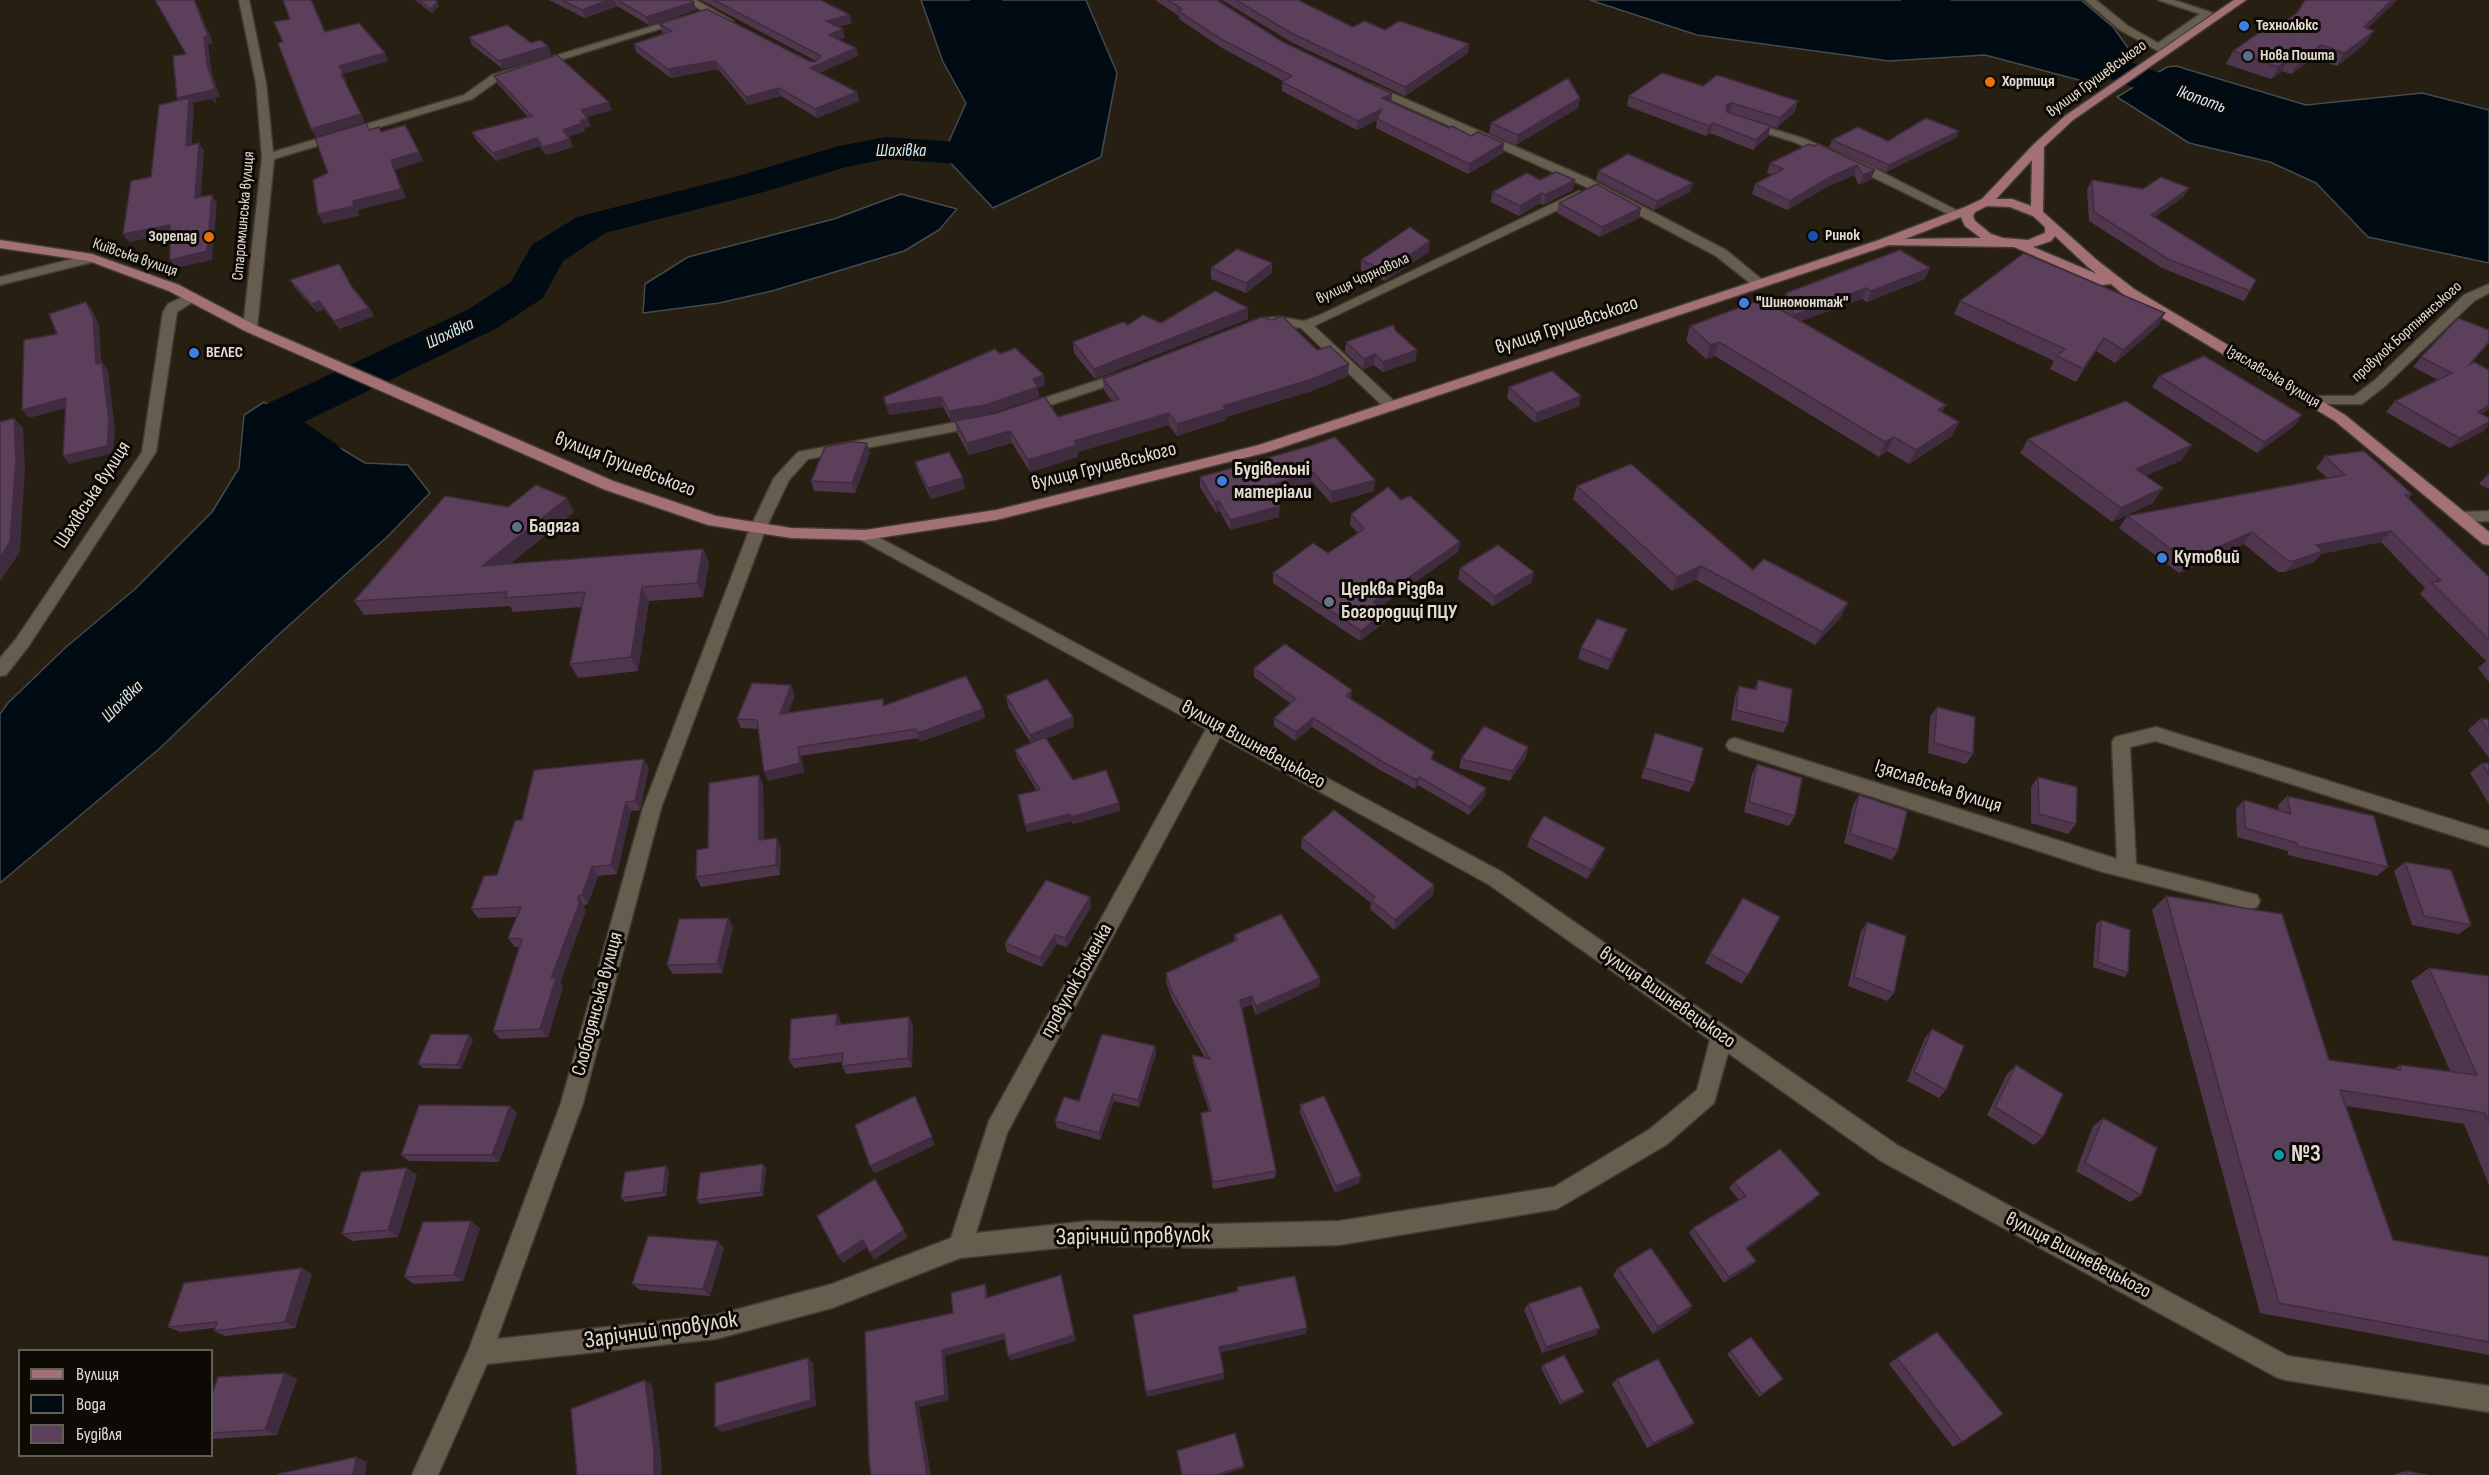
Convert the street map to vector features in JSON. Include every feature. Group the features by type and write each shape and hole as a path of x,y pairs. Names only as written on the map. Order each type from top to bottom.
{"main road":[{"name":"вулиця Грушевського","path":"250,328 608,485 714,520 791,533 865,535 996,515 1263,449 1883,243 1964,212 1986,202 2038,146 2069,118 2241,0"},
{"path":"2037,213 2038,146"},
{"path":"1883,243 2001,242 2015,244 2040,242 2048,238 2051,233 2050,226 2037,213 2012,204 1986,202"},
{"path":"1964,212 1969,223 1987,237 2001,242"},
{"name":"Ізяславська вулиця","path":"2050,226 2093,264 2130,292 2340,418 2489,540"},
{"name":"Київська вулиця","path":"0,244 92,258 174,288 250,328"},
{"path":"2015,244 2130,292"}],"street":[{"name":"Старомлинська вулиця","path":"244,0 261,83 268,157 250,328"},
{"path":"688,0 742,28"},
{"path":"2090,0 2124,28 2158,48 2208,13 2163,0"},
{"path":"2183,0 2225,11"},
{"path":"268,157 468,97 496,77 710,12"},
{"path":"1360,83 1595,187 1721,253 1759,283"},
{"path":"1738,121 1798,140 1964,212"},
{"name":"вулиця Чорновола","path":"1249,327 1259,322 1280,321 1305,325 1325,318 1595,187"},
{"path":"0,281 92,258"},
{"name":"провулок Бортнянського","path":"2313,400 2356,401 2380,383 2469,298 2489,288"},
{"name":"Шахівська вулиця","path":"0,670 22,643 148,452 170,312 173,307 191,297"},
{"path":"1305,325 1391,406"},
{"path":"1011,414 1138,371"},
{"path":"758,528 782,478 803,455 989,421"},
{"path":"2462,517 2489,516"},
{"name":"Слободянська вулиця","path":"425,1475 480,1353 572,1102 652,808 758,528"},
{"name":"вулиця Вишневецького","path":"865,535 1495,878 1889,1153 2285,1368 2489,1399"},
{"name":"провулок Боженка","path":"960,1246 997,1129 1217,726"},
{"path":"2127,870 2121,742 2156,734 2489,839"},
{"name":"Ізяславська вулиця","path":"1735,745 2127,870 2250,901"},
{"name":"Зарічний провулок","path":"480,1353 716,1327 832,1296 960,1246 1089,1233 1212,1236 1339,1233 1557,1198 1658,1137 1706,1096 1722,1036"}],"water":[{"path":"921,0 1086,0 1117,73 1101,157 993,208 943,155 966,103 943,62"},
{"path":"1590,0 2081,0 2113,27 2134,56 2094,84 1985,55 1889,61 1697,35"},
{"path":"2176,66 2306,105 2422,93 2489,110 2489,263 2368,237 2316,183 2270,162 2189,143 2117,97 2167,67"},
{"path":"901,194 957,209 939,230 904,251 772,291 719,303 643,313 645,284 688,257 834,219"},
{"path":"264,402 365,463 408,465 430,493 387,537 276,637 159,749 0,883 0,714 8,703 65,648 135,589 212,512 239,468 244,415"}],"building":[{"path":"155,0 194,0 208,36 204,37 207,65 215,89 210,90 211,97 208,91 177,98 173,56 186,54"},
{"path":"283,0 311,0 325,32 359,23 385,53 339,66 361,114 311,129 278,43 283,42 274,22 290,19"},
{"path":"419,0 435,0 437,2 430,9"},
{"path":"562,0 608,0 582,10"},
{"path":"618,0 690,0 694,2 646,17"},
{"path":"714,0 821,0 850,15 826,21 843,29 829,35 856,48 810,68 857,92 815,109 779,88 746,97 715,61 668,69 634,44 672,31 659,24 707,9 809,61 815,62 821,56"},
{"path":"1168,0 1217,0 1281,41 1392,94 1382,98 1449,128 1452,126 1471,136 1478,132 1504,143 1469,164 1377,119 1382,109 1358,121 1282,82 1292,76 1221,39 1178,11 1182,9"},
{"path":"1236,0 1298,0 1353,27 1365,21 1385,30 1399,21 1469,44 1405,87 1291,33"},
{"path":"2305,0 2392,0 2364,27 2374,31 2344,53 2321,45 2299,62 2289,59 2278,67 2233,51 2266,28 2272,30 2297,13"},
{"path":"507,25 531,43 540,40 548,46 499,61 469,37"},
{"path":"557,55 609,102 581,110 588,119 581,120 582,123 563,130 570,139 543,147 537,138 493,153 472,132 532,116 494,76"},
{"path":"1662,73 1703,86 1717,75 1798,101 1780,118 1732,103 1726,105 1727,112 1771,126 1756,140 1713,123 1709,126 1629,96"},
{"path":"1568,78 1580,98 1518,135 1491,123"},
{"path":"189,98 186,146 199,143 195,198 212,195 207,251 170,260 170,225 123,234 131,181 151,177 159,105"},
{"path":"1926,118 1959,131 1889,165 1832,140 1858,127 1888,141"},
{"path":"366,123 369,130 379,127 381,132 405,125 419,152 391,160 401,189 353,201 354,206 318,214 313,180 328,173 315,138"},
{"path":"1809,144 1814,146 1818,144 1875,170 1863,175 1857,165 1830,177 1790,201 1755,184 1783,169 1770,163"},
{"path":"1628,154 1693,183 1657,201 1598,171"},
{"path":"1556,172 1575,180 1545,195 1542,193 1520,206 1492,192 1527,173 1540,180"},
{"path":"2161,177 2189,188 2151,215 2256,280 2250,291 2168,259 2094,212 2092,180 2143,189"},
{"path":"1597,184 1641,208 1602,227 1559,203"},
{"path":"1410,227 1430,241 1386,271 1361,260"},
{"path":"1237,249 1272,263 1246,283 1211,268"},
{"path":"1900,250 1930,268 1871,291 1866,288 1794,315 1786,293"},
{"path":"2024,253 2165,313 2123,350 2104,338 2083,369 2057,356 2065,349 1960,301"},
{"path":"339,264 352,287 369,308 334,321 319,301 312,304 290,280"},
{"path":"1215,291 1248,308 1094,369 1073,342 1123,322 1128,325 1143,315 1161,323"},
{"path":"1762,299 1946,405 1938,410 1959,422 1916,450 1894,437 1885,442 1719,342 1711,345 1690,326"},
{"path":"86,302 93,317 96,364 102,362 109,422 107,446 63,456 66,398 22,410 24,340 57,334 49,314"},
{"path":"1282,316 1317,350 1330,346 1349,364 1312,379 1223,406 1226,409 1177,424 1169,413 1074,441 1077,445 1028,460 1010,431 967,443 955,421 993,414 1045,397 1058,417 1119,399 1103,379 1262,317 1272,320"},
{"path":"2458,318 2489,330 2489,342 2469,365 2474,362 2489,370 2489,405 2478,412 2489,418 2489,422 2459,438 2395,401 2452,373 2421,357"},
{"path":"1393,325 1396,331 1417,350 1383,362 1375,354 1364,359 1346,342"},
{"path":"1015,348 1044,375 1033,379 1038,387 985,405 949,411 941,397 886,405 884,397 995,349 1000,354"},
{"path":"2204,356 2302,415 2264,442 2159,376"},
{"path":"1552,371 1581,396 1537,413 1509,387"},
{"path":"2126,401 2192,445 2136,469 2163,488 2121,508 2028,439"},
{"path":"14,418 16,459 10,542 0,557 0,422"},
{"path":"1335,437 1375,480 1331,492 1313,472 1268,486 1280,506 1230,520 1219,501 1215,502 1200,477 1313,445"},
{"path":"851,442 867,443 852,483 811,481 825,447"},
{"path":"2364,451 2412,494 2405,495 2489,577 2489,640 2431,582 2441,581 2391,531 2316,545 2323,551 2294,561 2288,561 2252,532 2187,561 2127,516 2345,475 2325,456"},
{"path":"949,452 963,478 928,488 915,462"},
{"path":"1631,464 1753,570 1764,559 1848,603 1822,632 1701,566 1677,577 1577,486"},
{"path":"536,485 567,498 482,566 703,549 697,583 642,587 631,657 570,664 585,592 505,598 507,592 354,601 445,496 508,507"},
{"path":"1388,487 1401,500 1410,496 1460,542 1373,602 1387,610 1361,631 1273,573 1313,543 1328,553 1364,529 1351,514"},
{"path":"1498,545 1534,572 1495,596 1460,568"},
{"path":"1597,619 1627,629 1611,660 1581,648"},
{"path":"1285,644 1352,690 1346,696 1434,752 1431,759 1486,788 1470,807 1419,777 1416,780 1381,761 1313,718 1296,732 1274,718 1296,699 1254,668"},
{"path":"966,676 983,709 918,733 916,729 798,747 800,763 764,772 757,720 737,719 752,683 791,685 780,714 883,699 883,706"},
{"path":"1047,679 1073,717 1030,735 1006,696"},
{"path":"1758,680 1792,689 1788,723 1736,710 1739,686 1756,690"},
{"path":"1937,707 1975,717 1973,754 1934,743"},
{"path":"2480,719 2489,719 2489,731"},
{"path":"1484,726 1528,747 1513,771 1461,759"},
{"path":"1655,733 1703,748 1694,783 1645,768"},
{"path":"1045,737 1073,780 1106,770 1119,803 1071,817 1070,814 1025,825 1018,795 1040,790 1015,750"},
{"path":"644,759 635,801 626,802 611,865 592,867 582,895 578,896 579,904 551,978 556,978 540,1029 493,1031 522,939 508,938 521,907 471,909 484,876 497,875 515,821 522,820 534,770"},
{"path":"2482,763 2489,763 2489,775"},
{"path":"1757,764 1802,778 1795,816 1749,802"},
{"path":"759,775 759,840 777,838 776,865 696,877 697,850 708,848 709,783"},
{"path":"2038,777 2077,787 2076,824 2039,814"},
{"path":"1859,795 1907,811 1898,850 1850,834"},
{"path":"2287,796 2374,816 2388,867 2298,846 2297,843 2245,828 2244,800 2291,814"},
{"path":"1334,810 1434,885 1395,920 1371,900 1375,897 1302,838"},
{"path":"1544,816 1605,848 1591,870 1530,838"},
{"path":"2405,862 2451,870 2471,925 2424,916"},
{"path":"1046,880 1090,897 1065,938 1055,935 1040,958 1005,943"},
{"name":"№3","path":"2166,896 2282,914 2329,1060 2401,1070 2400,1065 2477,1075 2429,968 2489,976 2489,1123 2485,1113 2340,1090 2393,1240 2489,1257 2489,1342 2279,1303"},
{"path":"1743,898 1780,917 1748,975 1710,954"},
{"path":"1281,914 1320,978 1256,1006 1252,996 1240,1000 1276,1171 1213,1182 1201,1113 1211,1111 1192,1055 1210,1059 1171,990 1166,973 1237,940 1234,935"},
{"path":"728,918 717,964 667,965 679,919"},
{"path":"2101,920 2130,930 2128,973 2098,962"},
{"path":"1867,922 1906,936 1894,993 1854,977"},
{"path":"837,1014 836,1025 909,1017 908,1058 842,1066 843,1053 789,1060 791,1019"},
{"path":"1932,1029 1964,1046 1946,1090 1914,1072"},
{"path":"431,1034 469,1035 457,1065 418,1064"},
{"path":"1102,1034 1155,1046 1138,1100 1113,1094 1099,1133 1055,1121 1064,1097 1079,1101"},
{"path":"2016,1065 2063,1094 2043,1137 1995,1107"},
{"path":"915,1096 932,1137 870,1166 855,1125"},
{"path":"1324,1096 1361,1176 1336,1186 1300,1105"},
{"path":"419,1105 510,1106 492,1155 401,1155"},
{"path":"2103,1118 2157,1148 2141,1195 2085,1163"},
{"path":"1780,1149 1820,1194 1746,1248 1756,1261 1729,1277 1693,1228 1746,1196 1734,1182"},
{"path":"763,1164 761,1192 697,1200 700,1173"},
{"path":"666,1166 663,1192 621,1198 625,1172"},
{"path":"407,1168 388,1230 342,1234 361,1172"},
{"path":"875,1179 904,1230 870,1253 863,1240 838,1256 817,1216"},
{"path":"471,1221 454,1275 404,1277 423,1222"},
{"path":"648,1236 718,1241 703,1289 632,1284"},
{"path":"1651,1248 1692,1306 1658,1327 1618,1268"},
{"path":"302,1268 285,1322 214,1331 217,1322 168,1327 184,1283"},
{"path":"1061,1275 1074,1335 1008,1356 1004,1334 942,1350 945,1395 915,1402 927,1475 871,1475 865,1332 953,1313 951,1293 985,1284 986,1298"},
{"path":"1295,1276 1307,1328 1219,1347 1224,1373 1146,1392 1133,1315 1238,1291 1237,1287"},
{"path":"1581,1286 1600,1328 1546,1347 1528,1304"},
{"path":"1937,1332 2003,1414 1962,1442 1897,1358"},
{"path":"1751,1337 1783,1379 1762,1394 1730,1351"},
{"path":"1564,1355 1584,1392 1562,1402 1543,1365"},
{"path":"808,1358 811,1400 715,1427 715,1383"},
{"path":"1658,1359 1694,1423 1653,1443 1617,1379"},
{"path":"285,1373 265,1430 213,1433 213,1391 218,1377"},
{"path":"645,1380 654,1450 654,1475 577,1475 571,1409"},
{"path":"1235,1433 1244,1466 1216,1475 1182,1475 1177,1451"},
{"path":"356,1457 353,1475 278,1475 278,1474"},
{"path":"2406,1471 2427,1475 2407,1475"}],"waterway":[{"name":"Шахівка","path":"322,457 270,420 482,319 528,289 546,254 591,225 751,184 839,157 886,148 974,154 1023,135 1030,100 986,0"},
{"name":"Ікопоть","path":"1917,0 2056,46 2218,107"}],"place":[{"name":"Технолюкс","path":"2244,26"},
{"name":"Нова Пошта","path":"2248,56"},
{"name":"Хортиця","path":"1990,82"},
{"name":"Ринок","path":"1813,236"},
{"name":"Зорепад","path":"209,237"},
{"name":"\"Шиномонтаж\"","path":"1744,303"},
{"name":"ВЕЛЕС","path":"194,353"},
{"name":"Будівельні матеріали","path":"1222,481"},
{"name":"Бадяга","path":"517,527"},
{"name":"Кутовий","path":"2162,558"},
{"name":"Церква Різдва Богородиці ПЦУ","path":"1329,602"},
{"name":"№3","path":"2279,1155"}]}
